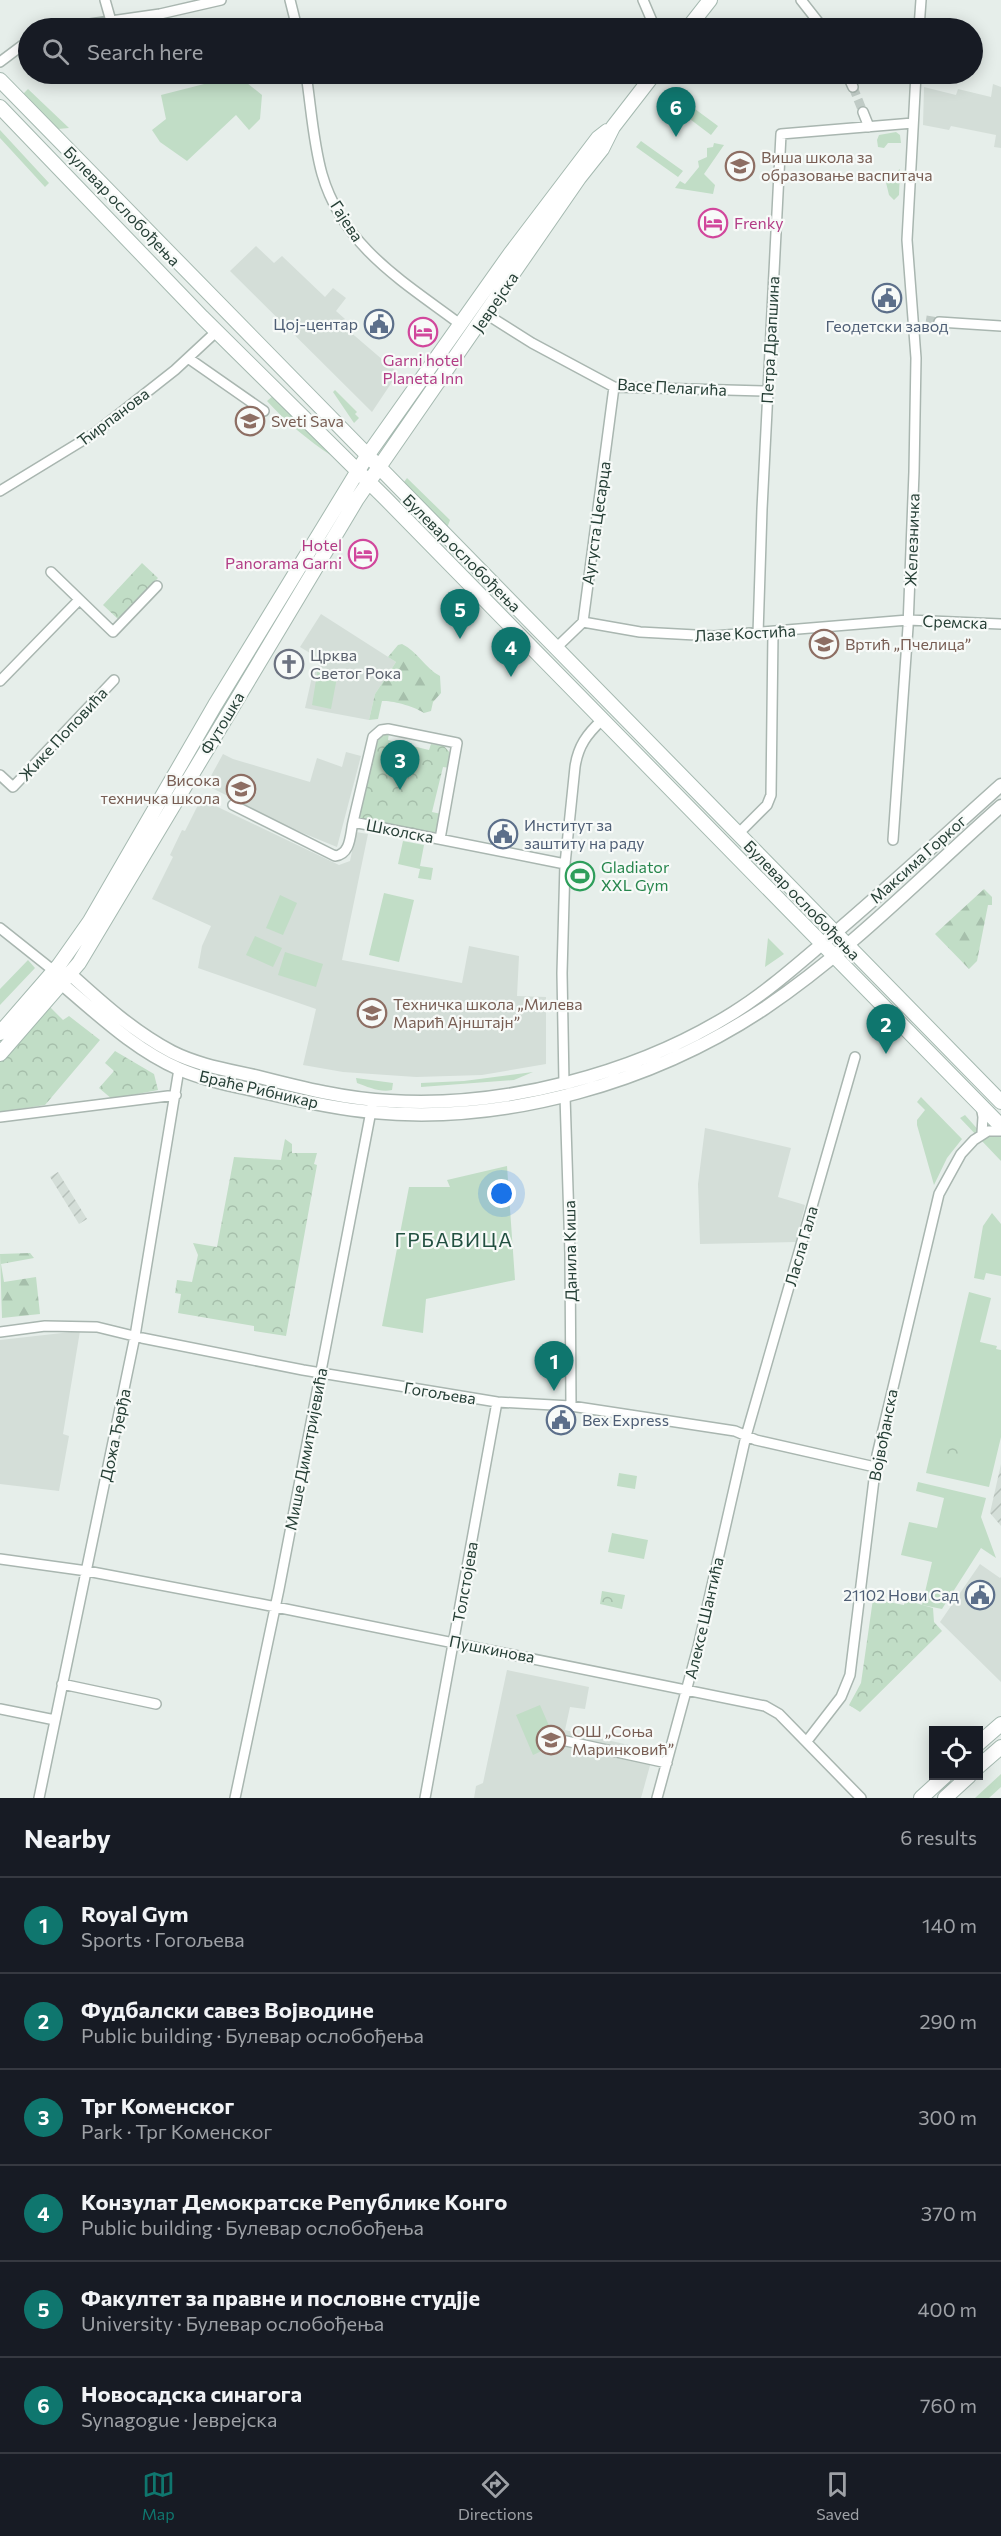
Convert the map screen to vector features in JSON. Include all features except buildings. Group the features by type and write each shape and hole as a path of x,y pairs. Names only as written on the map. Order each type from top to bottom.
{"main road":[{"path":"696,18 710,0"},
{"name":"Булевар ослобођења","path":"0,80 362,463 556,648 1001,1102"},
{"name":"Јеврејска","path":"374,475 579,178 602,149 613,127 646,84"},
{"name":"Булевар ослобођења","path":"0,107 217,331 362,463"},
{"name":"Јеврејска","path":"362,463 460,324 598,138 613,127"},
{"name":"Футошка","path":"0,1033 54,971 90,921 215,705 362,463"},
{"name":"Булевар ослобођења","path":"374,475 602,720 1001,1126"},
{"name":"Футошка","path":"0,1054 66,979 101,929 237,697 374,475"},
{"path":"983,1740 1001,1724"},
{"path":"983,1763 1001,1747"},
{"path":"921,1798 941,1780"},
{"path":"945,1798 965,1780"}],"street":[{"path":"105,0 110,18"},
{"path":"130,18 188,9 221,0"},
{"path":"290,0 294,18"},
{"path":"643,0 651,18"},
{"path":"801,0 816,18"},
{"path":"920,18 921,0"},
{"path":"0,62 18,48"},
{"name":"Гајева","path":"308,84 322,175 338,210 350,229 381,265 460,324"},
{"name":"Железничка","path":"893,840 908,620 914,472 916,358 907,240 915,84"},
{"path":"863,112 869,127 913,123"},
{"name":"Петра Драпшина","path":"758,634 781,134 869,127"},
{"name":"Васе Пелагића","path":"486,314 532,343 614,387 768,391"},
{"path":"914,320 926,320"},
{"path":"939,322 1001,327"},
{"name":"Ћирпанова","path":"0,491 93,435 188,358 217,331"},
{"path":"188,358 264,411"},
{"name":"Аугуста Цесарца","path":"583,622 614,387"},
{"path":"51,572 113,632 157,586"},
{"path":"0,681 79,600"},
{"name":"Сремска","path":"908,620 1001,624"},
{"name":"Лазе Костића","path":"583,622 619,629 682,636 773,633 908,620"},
{"path":"556,648 583,622"},
{"path":"738,834 766,805 771,795 773,633"},
{"name":"Жике Поповића","path":"0,775 13,787 114,680"},
{"path":"564,1083 562,973 565,864 577,753 584,739 602,720"},
{"path":"353,822 373,737 381,730 388,729 457,743 440,839"},
{"name":"Максима Горког","path":"822,944 1001,785"},
{"name":"Школска","path":"233,805 335,856 341,855 346,850 353,822 565,864"},
{"name":"Максима Горког","path":"834,957 1001,806"},
{"path":"0,928 54,971"},
{"name":"Браће Рибникар","path":"66,979 131,1042 179,1069 214,1081 306,1102 372,1106 455,1101 524,1091 564,1083 660,1050 713,1025 758,996 822,944"},
{"name":"Браће Рибникар","path":"54,971 143,1035 198,1063 372,1106 418,1114 458,1112 565,1096 634,1074 715,1037 763,1009 834,957"},
{"name":"Ласла Гала","path":"746,1436 855,1057"},
{"name":"Дожа Ђерђа","path":"39,1798 135,1336 179,1069"},
{"name":"Браће Рибникар","path":"0,1118 176,1095"},
{"name":"Данила Киша","path":"565,1096 570,1253 570,1406"},
{"name":"Мише Димитријевића","path":"235,1798 275,1606 372,1106"},
{"path":"981,1107 984,1117 981,1133 1001,1131"},
{"name":"Војвођанска","path":"807,1742 841,1696 850,1675 875,1467 939,1194 961,1154 981,1133"},
{"name":"Гогољева","path":"0,1332 45,1326 97,1327 321,1373 497,1402 570,1406 735,1431 746,1436 875,1467"},
{"name":"Толстојева","path":"425,1798 497,1402"},
{"name":"Алексе Шантића","path":"657,1798 688,1688 746,1436"},
{"name":"Пушкинова","path":"0,1559 87,1571 275,1606 688,1688 770,1708 807,1742 861,1798"},
{"path":"62,1684 156,1704"},
{"path":"0,1709 55,1720"},
{"path":"566,1741 667,1763"}],"shaded area":[{"path":"993,84 1001,87 1001,148 994,147 996,135 951,126 949,130 923,125 924,87 956,95 958,89 991,97"},
{"path":"256,246 274,263 282,256 325,297 333,288 346,298 336,311 345,319 341,324 398,373 372,412 230,271"},
{"path":"321,614 396,662 375,694 369,720 305,708 314,668 318,669 320,659 300,647"},
{"path":"346,752 361,756 337,847 293,829 206,785 223,754 310,782 317,758 342,767"},
{"path":"201,799 339,865 350,861 356,832 368,834 342,960 462,983 469,946 519,956 517,996 546,997 546,1064 482,1075 416,1077 343,1072 303,1065 316,1009 198,968 202,946 211,926 152,899 173,857 170,855 182,830 185,831"},
{"path":"705,1128 791,1148 778,1197 805,1205 796,1242 700,1244 698,1184"},
{"path":"58,1172 87,1219 79,1224 50,1177"},
{"path":"80,1331 63,1434 69,1436 59,1491 0,1484 0,1340"},
{"path":"1001,1464 1001,1526 990,1513"},
{"name":"21102 Нови Сад","path":"980,1564 1001,1577 1001,1682 940,1622"},
{"name":"ОШ „Соња Маринковић”","path":"507,1670 589,1687 585,1709 570,1707 565,1730 654,1751 641,1798 474,1798 476,1786 483,1783"}],"green space":[{"path":"204,84 248,84 262,95 260,119 249,130 236,115 187,161 160,142 152,130 166,119 161,95"},
{"path":"28,89 69,128 58,129 23,94"},
{"path":"672,92 718,126 711,135 666,101"},
{"path":"0,130 49,183 45,187 0,138"},
{"path":"896,132 900,135 901,143 888,143 884,148 878,147 879,135"},
{"path":"641,141 683,171 678,177 636,147"},
{"path":"714,143 724,145 704,174 715,185 713,194 675,188 680,181 685,184 699,167 698,161 707,157 707,148 713,147"},
{"path":"900,169 899,195 894,200 889,195 883,170 892,175"},
{"path":"335,390 357,412 355,414 359,418 354,423 333,392"},
{"path":"274,395 332,456 298,430 267,401"},
{"path":"407,478 450,520 447,528 404,482"},
{"path":"142,563 158,578 119,620 103,605"},
{"path":"402,644 440,676 441,693 433,702 431,711 424,713 404,704 382,701 378,719 369,720 375,694 396,662 388,657 398,645"},
{"path":"318,668 338,672 331,709 312,705"},
{"path":"389,733 388,740 429,750 431,744 444,746 451,754 450,768 443,767 432,812 441,814 437,831 433,833 361,819 358,815 376,741 381,735"},
{"path":"403,841 424,845 420,866 433,868 431,880 418,878 420,869 398,864"},
{"path":"984,889 992,897 992,905 988,905 977,961 969,969 935,934"},
{"path":"384,893 414,900 399,962 369,955"},
{"path":"280,895 297,903 283,935 266,928"},
{"path":"255,936 282,948 273,967 246,955"},
{"path":"768,938 784,954 765,967"},
{"path":"285,952 323,964 316,987 278,975"},
{"path":"28,960 35,968 0,1005 0,989"},
{"path":"48,1005 63,1020 69,1016 100,1040 45,1105 0,1112 0,1058"},
{"path":"115,1051 154,1074 158,1090 112,1099 99,1088 114,1071 105,1063"},
{"path":"533,1072 514,1080 421,1087 421,1083 464,1081"},
{"path":"356,1078 393,1083 392,1090 383,1091 370,1088 357,1083"},
{"path":"921,1097 962,1139 947,1158 934,1185 917,1125 917,1120 925,1110 917,1102"},
{"path":"965,1115 981,1133 1001,1131 1001,1161 960,1118"},
{"path":"285,1139 292,1144 292,1153 317,1153 314,1164 317,1165 286,1336 254,1331 254,1326 178,1313 181,1294 175,1293 177,1280 192,1282 198,1255 193,1243 217,1247 234,1157 281,1160"},
{"path":"507,1166 515,1280 426,1299 423,1333 382,1326 409,1187 450,1187 447,1180"},
{"path":"992,1213 1001,1224 1001,1276 986,1273 984,1280 974,1278 983,1226"},
{"path":"30,1253 34,1258 1,1264 4,1282 36,1277 40,1314 2,1318 0,1254"},
{"path":"969,1292 991,1298 980,1342 997,1346 996,1349 1001,1350 1001,1437 989,1487 926,1473"},
{"path":"947,1438 965,1444 959,1464 941,1458"},
{"path":"619,1473 637,1476 635,1489 617,1486"},
{"path":"918,1482 986,1498 981,1517 996,1558 981,1548 942,1609 922,1605 932,1562 901,1555 909,1522 937,1528 944,1498 916,1491"},
{"path":"612,1533 648,1540 644,1559 608,1552"},
{"path":"602,1591 625,1595 622,1609 600,1604"},
{"path":"873,1599 904,1605 905,1600 933,1608 934,1622 942,1631 860,1712 849,1705 861,1683"},
{"path":"540,1705 557,1744 533,1755 516,1715"},
{"path":"1001,1774 1001,1787 989,1798 975,1798"}],"tunnel":[{"path":"853,87 863,112"},
{"path":"926,320 939,322"}],"place":[{"name":"Новосадска синагога","path":"676,137"},
{"name":"Виша школа за образовање васпитача","path":"740,166"},
{"name":"Frenky","path":"713,223"},
{"name":"Геодетски завод","path":"887,298"},
{"name":"Цој-центар","path":"379,324"},
{"name":"Garni hotel Planeta Inn","path":"423,332"},
{"name":"Sveti Sava","path":"250,421"},
{"name":"Hotel Panorama Garni","path":"363,554"},
{"name":"Факултет за правне и пословне студјје","path":"460,639"},
{"name":"Вртић „Пчелица”","path":"824,644"},
{"name":"Црква Светог Рока","path":"289,664"},
{"name":"Конзулат Демократске Републике Конго","path":"511,677"},
{"name":"Висока техничка школа","path":"241,789"},
{"name":"Трг Коменског","path":"400,790"},
{"name":"Институт за заштиту на раду","path":"503,834"},
{"name":"Gladiator XXL Gym","path":"580,876"},
{"name":"Техничка школа „Милева Марић Ајнштајн”","path":"372,1013"},
{"name":"Фудбалски савез Војводине","path":"886,1054"},
{"name":"Royal Gym","path":"554,1391"},
{"name":"Bex Express","path":"561,1420"},
{"name":"21102 Нови Сад","path":"980,1595"},
{"name":"ОШ „Соња Маринковић”","path":"551,1740"}],"district":[{"name":"ГРБАВИЦА","path":"454,1240"}]}
